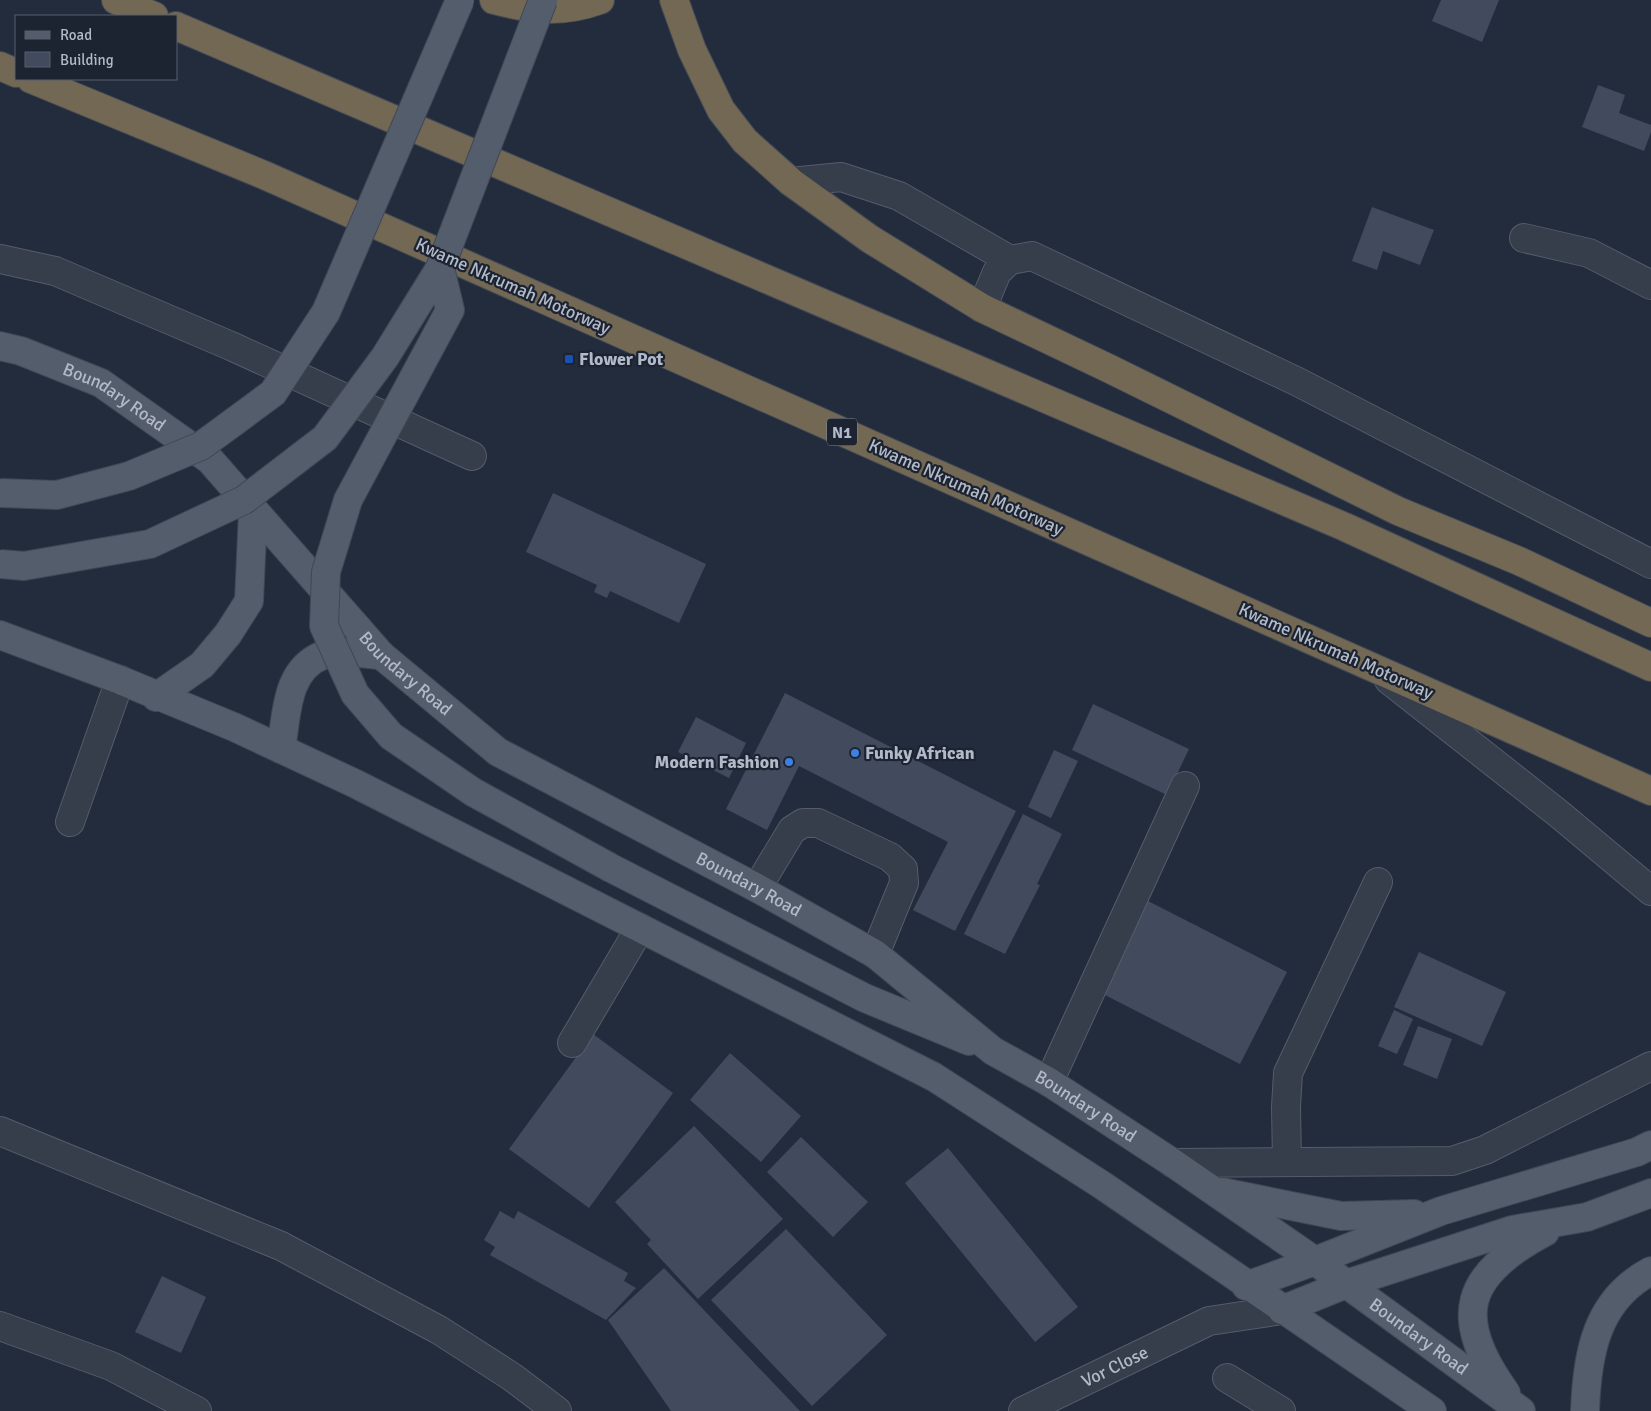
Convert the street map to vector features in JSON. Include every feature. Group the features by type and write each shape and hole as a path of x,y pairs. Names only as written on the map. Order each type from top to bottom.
{"highway":[{"path":"116,0 152,15"},
{"path":"494,0 530,9 565,9 600,0"},
{"path":"674,0 692,50 722,110 745,141 791,182 870,239 982,308 1398,511 1519,561 1651,623"},
{"path":"178,27 1345,528 1651,667"},
{"path":"0,66 15,72"},
{"name":"Kwame Nkrumah Motorway","path":"33,80 282,183 1651,791"}],"main road":[{"path":"0,493 57,494 129,476 201,446 272,393 326,312 460,0"},
{"path":"0,564 24,566 150,544 244,500 325,438 385,357 440,268 543,0"},
{"path":"440,268 450,310 348,500 326,572 324,626 355,694 391,736 473,792 611,868 865,998 993,1052"},
{"name":"Boundary Road","path":"0,346 21,350 101,383 210,460 253,512 381,655 498,752 757,888 875,954 993,1052 1049,1082 1173,1163 1315,1261 1518,1409"},
{"path":"156,697 202,665 228,634 249,602 253,512"},
{"path":"0,635 120,680 156,697 234,727 356,784 934,1077 1105,1187 1417,1407"},
{"path":"281,749 291,687 309,663 324,654 381,655"},
{"path":"1246,1286 1441,1211 1637,1152 1651,1145"},
{"path":"1214,1191 1341,1216 1396,1215 1441,1211"},
{"path":"1282,1310 1346,1284 1512,1230 1588,1217 1651,1193"},
{"path":"1518,1409 1493,1375 1480,1350 1472,1326 1472,1300 1486,1274 1516,1247 1564,1222"},
{"path":"1585,1411 1586,1371 1595,1336 1613,1301 1642,1276 1651,1271"}],"street":[{"path":"791,182 841,177 899,196 1010,260"},
{"path":"1524,238 1589,253 1651,285"},
{"path":"982,308 997,272 1010,260 1032,256 1272,369 1651,564"},
{"path":"0,260 55,271 230,346 472,456"},
{"path":"1374,668 1559,814 1651,891"},
{"path":"70,822 120,680"},
{"path":"1049,1082 1185,786"},
{"path":"757,888 792,830 803,823 818,823 890,858 903,869 904,884 875,954"},
{"path":"1287,1162 1286,1107 1288,1073 1378,882"},
{"path":"572,1043 640,928"},
{"path":"1173,1163 1452,1161 1485,1150 1651,1066"},
{"path":"0,1131 280,1246 439,1330 512,1377 557,1411"},
{"name":"Vor Close","path":"1023,1411 1049,1404 1209,1321 1246,1286"},
{"name":"Vor Close","path":"1209,1321 1282,1310"},
{"path":"0,1326 111,1366 197,1411"},
{"path":"1227,1378 1281,1411"}],"building":[{"path":"1441,0 1499,0 1482,42 1432,21"},
{"path":"1598,85 1625,95 1619,113 1651,125 1651,132 1644,151 1582,127"},
{"path":"1372,207 1434,230 1420,265 1383,251 1377,270 1352,261"},
{"path":"553,493 706,564 679,623 610,591 607,598 594,592 597,585 526,552"},
{"path":"785,693 1016,811 955,931 913,910 948,842 799,766 767,830 726,809"},
{"path":"1093,704 1189,749 1167,795 1072,750"},
{"path":"696,717 746,743 729,778 678,752"},
{"path":"1054,750 1078,761 1051,818 1028,807"},
{"path":"1023,814 1062,834 1037,884 1040,885 1005,954 964,934"},
{"path":"1148,901 1287,972 1240,1064 1101,993"},
{"path":"1419,952 1506,992 1482,1046 1394,1007"},
{"path":"1394,1010 1413,1019 1397,1054 1378,1046"},
{"path":"1418,1026 1452,1039 1437,1079 1403,1065"},
{"path":"593,1034 673,1093 589,1208 509,1149"},
{"path":"730,1053 801,1116 761,1162 690,1100"},
{"path":"694,1126 783,1219 698,1299 647,1244 651,1240 615,1202"},
{"path":"801,1137 868,1202 833,1237 767,1172"},
{"path":"948,1148 1078,1307 1035,1342 905,1183"},
{"path":"500,1211 514,1219 518,1211 628,1273 624,1281 636,1288 606,1320 490,1255 495,1247 484,1240"},
{"path":"786,1229 887,1335 812,1406 711,1300"},
{"path":"664,1268 800,1411 671,1411 608,1320"},
{"path":"162,1276 206,1297 181,1353 135,1332"}],"place":[{"name":"Flower Pot","path":"569,359"},
{"name":"Funky African","path":"855,753"},
{"name":"Modern Fashion","path":"789,762"}]}
